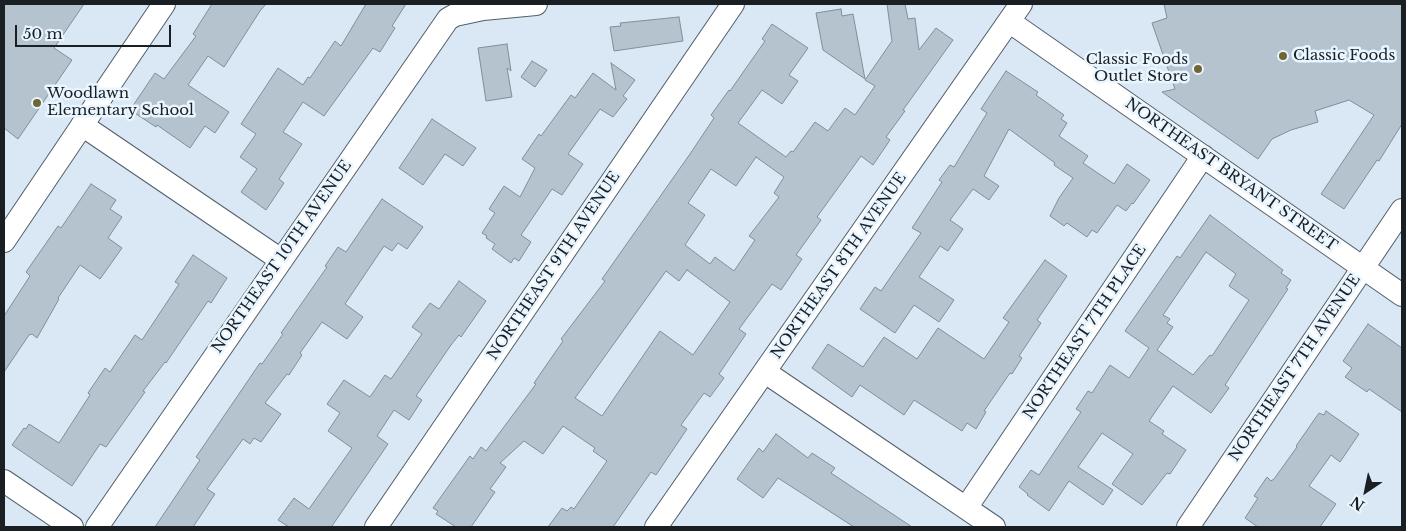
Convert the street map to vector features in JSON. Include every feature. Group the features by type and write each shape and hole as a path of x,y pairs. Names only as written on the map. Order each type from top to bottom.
{"street":[{"path":"4,241 164,4"},
{"name":"NORTHEAST 10TH AVENUE","path":"97,527 448,19 455,14 482,6 536,4"},
{"name":"NORTHEAST 9TH AVENUE","path":"376,527 733,4"},
{"name":"NORTHEAST BRYANT STREET","path":"1015,13 1203,156 1402,295"},
{"name":"NORTHEAST 8TH AVENUE","path":"656,527 1015,13"},
{"path":"82,126 281,260"},
{"name":"NORTHEAST 7TH PLACE","path":"966,508 1203,156"},
{"name":"NORTHEAST 7TH AVENUE","path":"1188,527 1402,210"},
{"path":"764,372 994,527"},
{"path":"4,481 72,527"}],"building":[{"path":"4,4 84,4 54,48 72,60 18,139 4,128"},
{"path":"212,4 266,4 224,67 208,56 188,85 229,112 215,133 205,126 190,148 157,125 156,127 130,110 155,73 164,79 196,36 193,34"},
{"path":"366,4 406,4 392,26 395,28 380,52 373,48 324,116 303,102 283,132 302,144 279,179 284,183 266,210 241,192 257,169 240,157 256,134 241,124 278,68 303,85 308,77 310,78 335,41 341,46"},
{"path":"887,4 905,4 908,19 915,18 919,50 936,28 953,40 903,110 905,111 886,137 890,140 873,165 861,156 817,217 821,220 796,255 802,259 781,290 772,284 739,329 746,334 719,374 724,378 710,397 704,393 681,425 687,429 656,475 651,472 613,527 548,527 562,508 567,511 571,507 574,509 607,461 593,451 595,448 563,426 543,454 524,441 500,463 506,467 490,489 495,492 471,527 456,527 436,514 438,511 433,508 470,456 473,459 481,447 486,451 536,384 534,383 563,341 561,339 605,281 602,279 714,118 711,115 765,41 762,39 772,24 808,48 789,75 798,81 782,104 762,90 738,123 786,157 791,151 793,152 815,122 828,131 845,108 855,115 875,86 865,80 892,41","holes":["756,157 784,177 774,193 779,197 749,236 755,240 734,271 715,257 710,264 685,245 705,215 688,203 711,169 736,186","687,270 730,302 693,355 660,331 602,416 575,398 666,271 679,281"]},
{"name":"Classic Foods","path":"1164,4 1402,4 1402,124 1379,161 1377,160 1344,209 1321,194 1374,115 1349,100 1315,111 1318,122 1291,130 1272,139 1258,159 1162,92 1175,89 1152,23 1167,18"},
{"path":"841,9 842,16 853,14 865,79 823,50 816,13"},
{"path":"679,17 683,41 614,51 610,27 621,26 620,23"},
{"path":"507,44 511,71 507,68 512,97 486,101 478,48"},
{"path":"532,61 547,70 535,87 521,77"},
{"path":"611,63 635,80 623,96 627,99 613,117 600,109 568,154 583,164 562,195 552,189 521,235 531,242 519,261 514,258 511,263 492,249 495,244 482,233 495,213 489,209 504,186 520,197 535,168 522,159 539,134 541,136 571,95 575,98 593,73 616,90"},
{"path":"1006,71 1038,92 1036,95 1064,115 1061,119 1067,123 1059,136 1088,156 1083,163 1114,184 1127,164 1150,180 1126,211 1117,205 1097,233 1092,230 1087,237 1067,223 1064,226 1050,216 1059,198 1073,178 1009,129 984,176 999,186 989,200 973,189 950,220 963,229 948,251 940,246 919,277 954,300 939,322 914,305 895,333 860,309 875,287 881,291 921,233 912,228 942,182 939,180 950,165 954,167 987,113 981,109"},
{"path":"432,119 476,148 463,166 445,154 423,185 399,168"},
{"path":"91,184 116,200 110,209 122,217 108,238 122,248 100,279 80,265 58,298 37,338 32,334 29,335 4,372 4,316 30,276 26,272 58,226 61,228"},
{"path":"382,199 423,227 407,249 398,243 392,251 384,246 345,304 363,317 347,339 322,322 300,353 302,355 289,375 287,374 265,403 281,414 261,442 254,438 250,444 243,439 207,489 215,494 193,527 155,527 200,460 196,457 260,363 262,364 283,334 281,333 327,267 325,266 338,247 346,252"},
{"path":"1210,215 1283,270 1281,273 1291,280 1286,288 1288,289 1225,385 1229,388 1211,413 1173,386 1149,421 1164,431 1162,434 1186,450 1170,474 1167,473 1142,505 1112,484 1133,454 1102,433 1078,467 1113,490 1103,505 1069,481 1049,511 1019,487 1031,470 1039,475 1081,412 1076,409 1088,391 1092,393 1110,365 1129,378 1149,348 1125,331 1177,256 1180,258","holes":["1206,252 1236,274 1229,286 1249,300 1212,356 1210,355 1193,375 1157,350 1173,327 1167,323 1170,319 1163,315"]},
{"path":"193,255 227,278 211,303 208,301 166,363 143,391 145,392 106,447 100,444 72,486 12,445 29,424 59,443 105,368 110,372 135,335 142,340 179,284 175,282"},
{"path":"1045,260 1067,276 1037,320 1041,323 1019,356 1022,358 984,411 986,412 976,429 967,423 962,431 914,400 904,415 860,385 852,397 812,368 828,344 863,367 884,337 917,359 938,328 984,359 1009,322 1003,318"},
{"path":"459,281 486,301 461,337 459,335 451,345 416,396 422,400 409,420 394,410 377,436 388,444 332,526 334,527 289,527 278,520 294,498 309,509 352,448 328,431 340,413 327,404 344,380 370,397 385,375 391,379 422,334 412,327 430,303 439,309"},
{"path":"1368,324 1402,348 1402,412 1369,389 1367,392 1345,377 1352,368 1343,361"},
{"path":"1326,411 1359,434 1340,462 1331,455 1309,486 1336,504 1320,527 1258,527 1245,518 1258,498 1254,496 1267,477 1271,481 1274,479 1319,413 1324,415"},
{"path":"776,434 808,458 812,453 835,468 831,473 912,527 854,527 778,478 763,498 737,479 759,448 763,452"}],"place":[{"name":"Classic Foods","path":"1283,56"},
{"name":"Classic Foods Outlet Store","path":"1198,69"},
{"name":"Woodlawn Elementary School","path":"37,103"}]}
